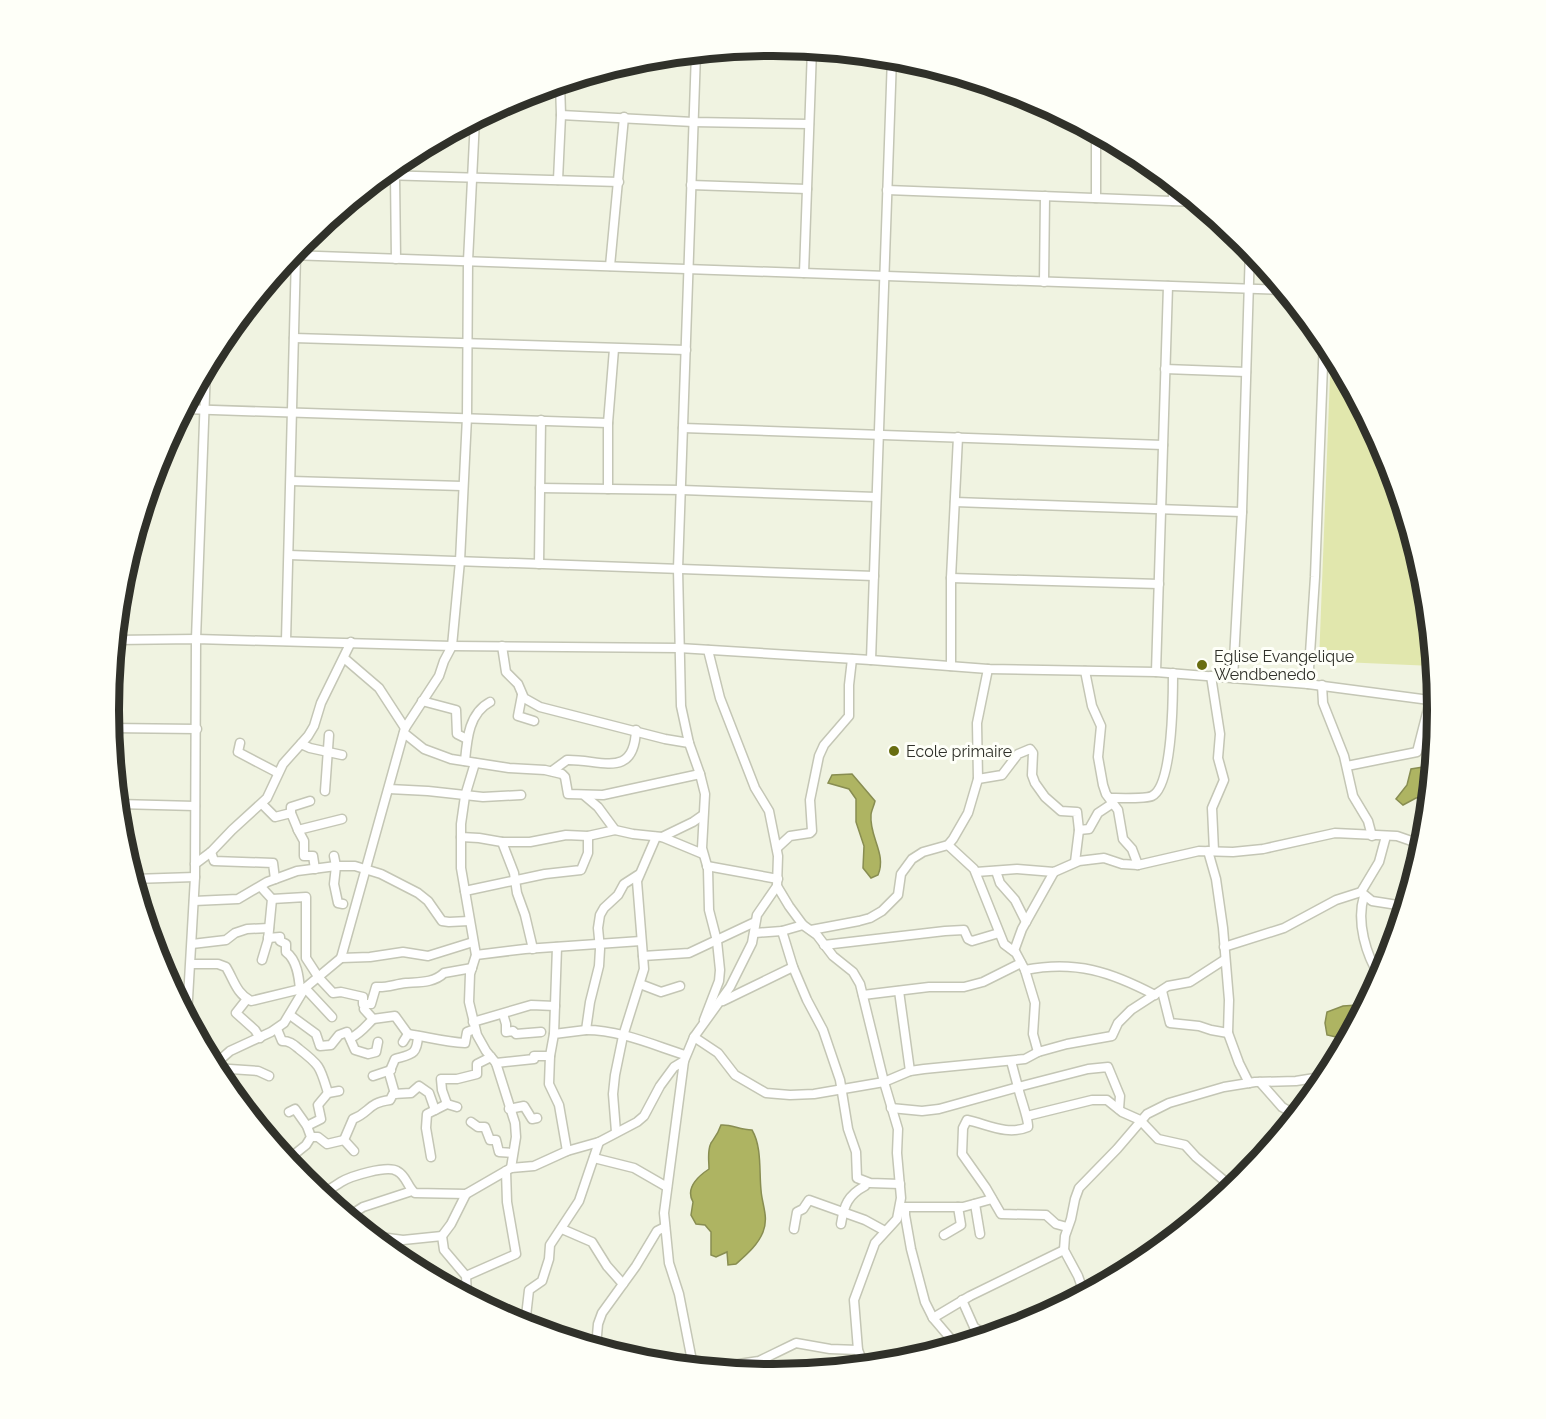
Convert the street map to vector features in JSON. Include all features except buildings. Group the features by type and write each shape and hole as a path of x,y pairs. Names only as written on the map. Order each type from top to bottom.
{"street":[{"path":"804,273 812,57"},
{"path":"692,1358 679,1294 669,1263 665,1227 667,1187 685,1058 704,1020 720,976 717,941 709,910 707,866 703,854 705,794 681,706 679,648 678,569 696,60"},
{"path":"872,660 892,66"},
{"path":"558,180 560,91"},
{"path":"561,115 693,122 809,124"},
{"path":"610,266 624,117"},
{"path":"191,964 226,967 232,982 247,999 256,1000 303,989 341,958 352,924 364,868 389,789 404,730 439,676 444,661 453,646 460,561 467,417 468,261 475,128"},
{"path":"1096,141 1096,198"},
{"path":"397,175 619,182"},
{"path":"395,177 396,259"},
{"path":"691,185 807,189"},
{"path":"887,190 1184,201"},
{"path":"1173,193 1173,201"},
{"path":"1044,282 1045,196"},
{"path":"303,255 1275,290"},
{"path":"1233,678 1242,512 1249,262"},
{"path":"286,641 294,338 293,265"},
{"path":"1156,672 1168,286"},
{"path":"294,338 686,350"},
{"path":"608,489 608,423 614,349"},
{"path":"1308,684 1315,577 1323,357"},
{"path":"1165,369 1246,372"},
{"path":"188,1003 195,877 196,639 205,385"},
{"path":"192,409 608,423"},
{"path":"539,564 541,420"},
{"path":"683,428 1163,445"},
{"path":"951,666 951,578 958,438"},
{"path":"291,480 462,486"},
{"path":"540,488 682,490 876,497"},
{"path":"955,502 1242,512"},
{"path":"289,555 874,576"},
{"path":"951,578 1159,584"},
{"path":"123,640 196,639 453,646 679,648 988,669 1173,673 1322,685 1427,700"},
{"path":"195,864 262,804 272,790 278,773 314,726 321,703 351,642"},
{"path":"502,646 505,669 518,684 522,695 518,716 534,721"},
{"path":"708,650 720,698 755,788 770,811 777,848 778,882 789,906 833,956 854,972 860,984 899,1135 897,1153 900,1184 912,1255 924,1298 933,1318 950,1339"},
{"path":"344,658 379,688 404,730 424,749 444,757 509,768 552,771 564,776 568,794 585,796 603,795 700,774"},
{"path":"777,848 790,836 812,831 810,800 819,756 824,745 849,716 852,659"},
{"path":"755,933 870,918 882,911 898,895 903,870 912,859 923,852 948,845 968,813 978,778 977,723 988,669"},
{"path":"1085,671 1092,706 1101,726 1098,757 1101,776 1106,794 1119,813 1123,839 1132,849 1138,865"},
{"path":"1079,830 1089,829 1098,813 1112,801 1148,798 1155,795 1161,788 1167,770 1173,673"},
{"path":"1211,676 1220,734 1218,758 1224,780 1212,808 1211,851 1229,1000 1228,1033 1249,1083"},
{"path":"1322,685 1323,703 1347,766 1352,794 1364,812 1372,836"},
{"path":"522,695 543,708 689,742"},
{"path":"423,701 456,710 457,734 467,739"},
{"path":"465,761 467,739 473,720 479,708 490,702"},
{"path":"1347,766 1417,752 1427,721"},
{"path":"119,728 197,729"},
{"path":"552,771 562,762 569,760 606,764 622,763 634,747 636,730"},
{"path":"326,791 328,735"},
{"path":"240,742 238,752 278,773"},
{"path":"301,744 342,755"},
{"path":"978,778 1002,775 1018,754 1032,750 1032,776 1036,786 1061,811 1077,812 1079,830 1075,862"},
{"path":"466,1276 516,1254 507,1202 509,1170 516,1128 494,1060 486,1051 474,1025 470,1002 472,968 476,956 461,868 461,815 475,763"},
{"path":"389,789 465,796 521,795"},
{"path":"585,796 598,807 615,830"},
{"path":"310,801 291,807 291,813 304,841 304,856 314,856 315,868"},
{"path":"127,804 195,806"},
{"path":"262,804 274,817 291,813"},
{"path":"586,1030 591,995 599,966 598,928 601,912 618,895 624,884 638,875 659,837 703,815"},
{"path":"298,830 342,819"},
{"path":"461,837 502,843 537,842 566,836 588,836 615,830 659,837 703,854"},
{"path":"976,872 1017,869 1054,872 1075,862 1104,858 1122,864 1138,865 1211,851 1233,852 1263,849 1335,833 1386,836 1413,842"},
{"path":"465,891 545,874 581,870 588,853 588,836"},
{"path":"1375,965 1365,943 1361,916 1363,894 1381,858 1386,836"},
{"path":"502,843 512,867 533,949"},
{"path":"948,845 976,872 999,933 1005,945 1014,951 1023,967 1035,1003 1033,1034 1038,1053"},
{"path":"211,852 214,861 273,862 275,879"},
{"path":"334,856 336,866 333,884 338,903 343,904"},
{"path":"194,901 238,899 275,879 297,871 336,866 364,868 393,879 418,893 428,901 442,921 469,921"},
{"path":"707,866 778,882"},
{"path":"996,871 1000,883 1015,900 1026,922"},
{"path":"1014,951 1026,922 1054,872"},
{"path":"616,1132 614,1085 623,1036 644,969 638,875"},
{"path":"141,879 195,877"},
{"path":"704,1020 720,1002 742,965 755,933 755,922 759,910 778,882"},
{"path":"261,887 272,899 268,933 261,960"},
{"path":"1224,947 1284,928 1336,900 1363,894 1374,901 1397,905"},
{"path":"272,899 306,897 306,958 319,978 333,993 341,992 363,997 363,1004 366,1004"},
{"path":"643,956 683,954 717,941 755,922"},
{"path":"192,944 226,940 235,933 247,929 280,937 280,941 286,944 286,952 291,956 303,989 332,1017"},
{"path":"824,945 964,930 968,939 972,941 999,933"},
{"path":"782,931 793,967 823,1030 842,1088 848,1129 856,1152 857,1178 865,1182 900,1184"},
{"path":"476,956 599,943 641,941"},
{"path":"341,958 403,952 428,956 472,942"},
{"path":"557,947 554,1034 549,1084 559,1104 567,1151"},
{"path":"694,1037 718,1053 735,1075 759,1091 778,1095 801,1095 884,1082 910,1071 1028,1058 1087,1039 1112,1036 1117,1025 1126,1015 1168,986 1190,982 1224,960"},
{"path":"863,995 929,987 960,988 975,985 1023,967 1063,965 1119,978 1159,993 1170,1023 1198,1026 1228,1033"},
{"path":"720,1002 793,967"},
{"path":"373,1019 364,1010 366,1004 370,1004 376,987 389,988 423,983 441,977 444,973 472,968"},
{"path":"640,984 661,992 681,986"},
{"path":"221,1059 230,1051 260,1038 287,1021 303,989"},
{"path":"899,991 910,1071"},
{"path":"247,999 236,1013 255,1030 260,1038"},
{"path":"351,1038 364,1031 373,1019 395,1016 406,1038 418,1036 441,1042 465,1043 467,1032 474,1025 531,1005 555,1006"},
{"path":"503,1014 506,1032 513,1031 516,1034 542,1032"},
{"path":"290,1015 316,1034 320,1046 331,1046 339,1035 347,1032 354,1050 368,1054 376,1053 378,1042"},
{"path":"277,1029 282,1041 289,1041 311,1057 320,1068 328,1093"},
{"path":"554,1034 586,1030 606,1031 685,1058"},
{"path":"395,1094 389,1073 395,1059 410,1057 417,1048 418,1036"},
{"path":"447,1104 441,1079 457,1079 477,1074 477,1064 494,1060 522,1062 534,1059 534,1056 550,1056"},
{"path":"355,1212 363,1207 412,1191 415,1193 466,1194 509,1170 534,1166 567,1151 599,1143 644,1116 660,1086 674,1067 685,1058"},
{"path":"1011,1061 1029,1123 1028,1127 1017,1130 990,1128 969,1120 964,1123 962,1154 1002,1215 1046,1215 1056,1224 1067,1227"},
{"path":"225,1067 258,1071 269,1076"},
{"path":"891,1108 922,1111 939,1109 978,1096 1088,1069 1108,1067 1120,1096 1119,1109"},
{"path":"373,1076 391,1070"},
{"path":"1081,1286 1064,1250 1067,1227 1079,1188 1104,1163 1140,1120 1152,1110 1169,1102 1224,1087 1313,1078"},
{"path":"1260,1082 1282,1107 1289,1111"},
{"path":"344,1140 353,1119 362,1116 375,1102 390,1100 395,1094 411,1093 419,1086 429,1093 435,1110"},
{"path":"307,1126 321,1119 318,1105 328,1093 339,1091"},
{"path":"1027,1116 1100,1100 1109,1101 1140,1120 1158,1139 1185,1145 1225,1181"},
{"path":"431,1157 426,1128 427,1114 447,1104 458,1107"},
{"path":"509,1109 524,1106 532,1119 537,1118"},
{"path":"289,1112 295,1109 307,1126 311,1137"},
{"path":"471,1122 478,1127 485,1127 490,1140 496,1140 500,1152 513,1153"},
{"path":"311,1137 318,1137 327,1144 344,1140"},
{"path":"294,1155 306,1145 311,1137"},
{"path":"344,1140 354,1151"},
{"path":"526,1315 530,1290 542,1281 549,1259 550,1245 579,1201 599,1143"},
{"path":"594,1158 634,1168 667,1187"},
{"path":"330,1190 351,1177 391,1169 398,1171 406,1178 412,1191"},
{"path":"841,1224 846,1201 865,1186 865,1182"},
{"path":"466,1194 451,1224 442,1236 444,1250 466,1276 467,1287"},
{"path":"903,1207 958,1207 992,1199"},
{"path":"795,1229 797,1212 803,1209 809,1200 865,1220 885,1231"},
{"path":"975,1204 980,1234"},
{"path":"861,1358 858,1350 854,1300 871,1250 879,1237 895,1222 903,1207"},
{"path":"944,1235 961,1225 958,1207"},
{"path":"597,1339 602,1313 636,1266 657,1231 665,1227"},
{"path":"562,1229 592,1242 607,1266 623,1284"},
{"path":"389,1238 403,1240 442,1236"},
{"path":"933,1318 962,1300 1064,1250"},
{"path":"962,1300 978,1330"},
{"path":"747,1363 759,1361 796,1343 830,1349 858,1350"}],"shaded area":[{"path":"1330,368 1360,420 1392,499 1405,540 1414,582 1426,666 1319,661"},
{"path":"1424,768 1421,798 1403,805 1396,799 1407,785 1411,769"},
{"path":"852,774 875,801 871,823 879,853 880,867 878,875 871,878 863,868 864,846 856,822 856,799 849,789 828,783 832,775"},
{"path":"1357,1005 1340,1036 1327,1035 1325,1023 1327,1012 1343,1006"},
{"path":"721,1125 752,1130 759,1151 765,1216 765,1227 755,1245 736,1264 728,1265 727,1252 716,1257 711,1255 711,1232 705,1225 696,1224 691,1215 693,1202 691,1188 697,1179 709,1169 710,1146"}],"place":[{"name":"Eglise Evangelique Wendbenedo","path":"1202,665"},
{"name":"Ecole primaire","path":"894,751"}]}
